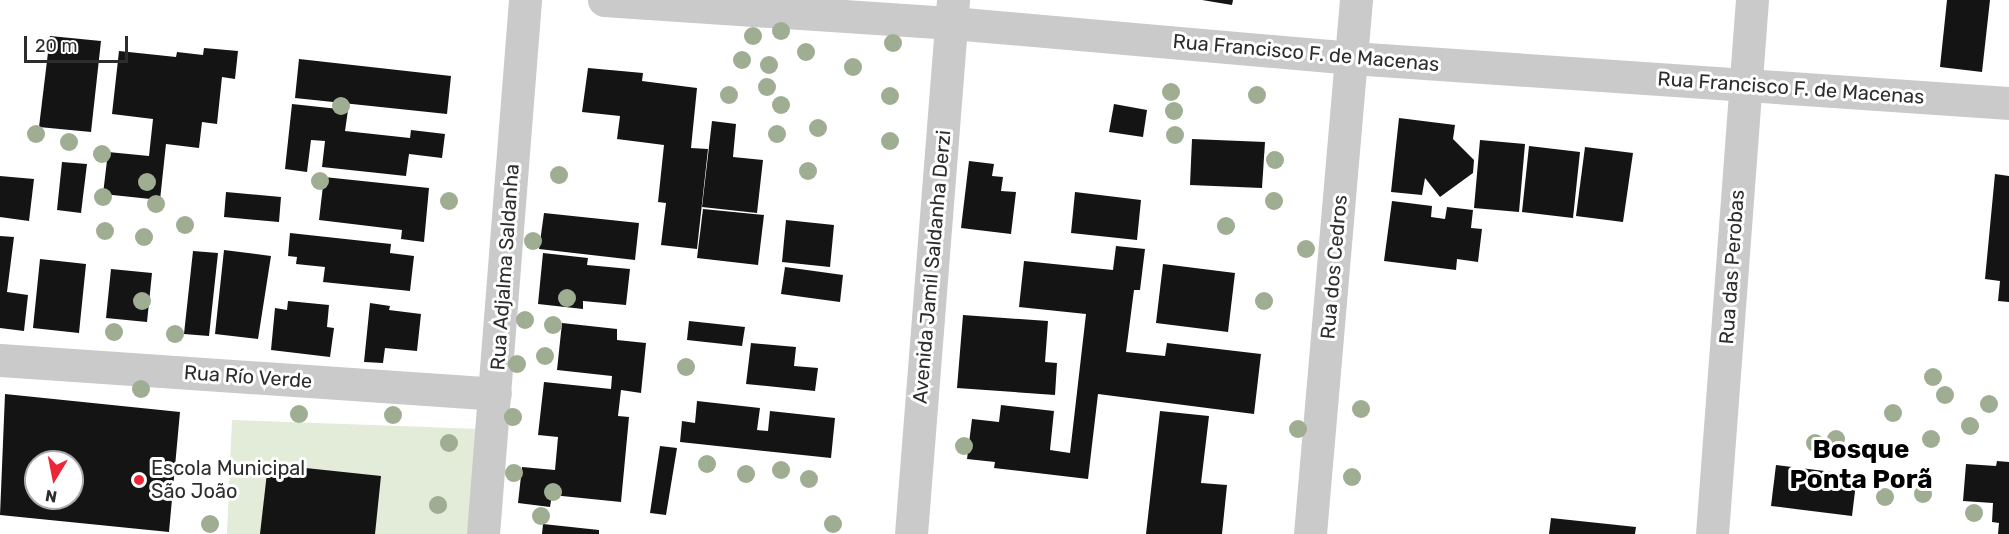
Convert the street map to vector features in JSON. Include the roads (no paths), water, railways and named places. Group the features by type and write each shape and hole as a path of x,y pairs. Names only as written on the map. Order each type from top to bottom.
{"street":[{"name":"Rua Adjalma Saldanha","path":"483,534 525,0"},
{"name":"Rua Francisco F. de Macenas","path":"604,0 953,12 1352,58 2009,103"},
{"name":"Rua dos Cedros","path":"1310,534 1356,0"},
{"name":"Rua das Perobas","path":"1712,534 1752,0"},
{"name":"Avenida Jamil Saldanha Derzi","path":"911,534 953,12"},
{"name":"Rua Río Verde","path":"0,360 495,394"}],"place":[{"name":"Escola Municipal São João","path":"139,480"}],"district":[{"name":"Bosque Ponta Porã","path":"1861,465"}]}
